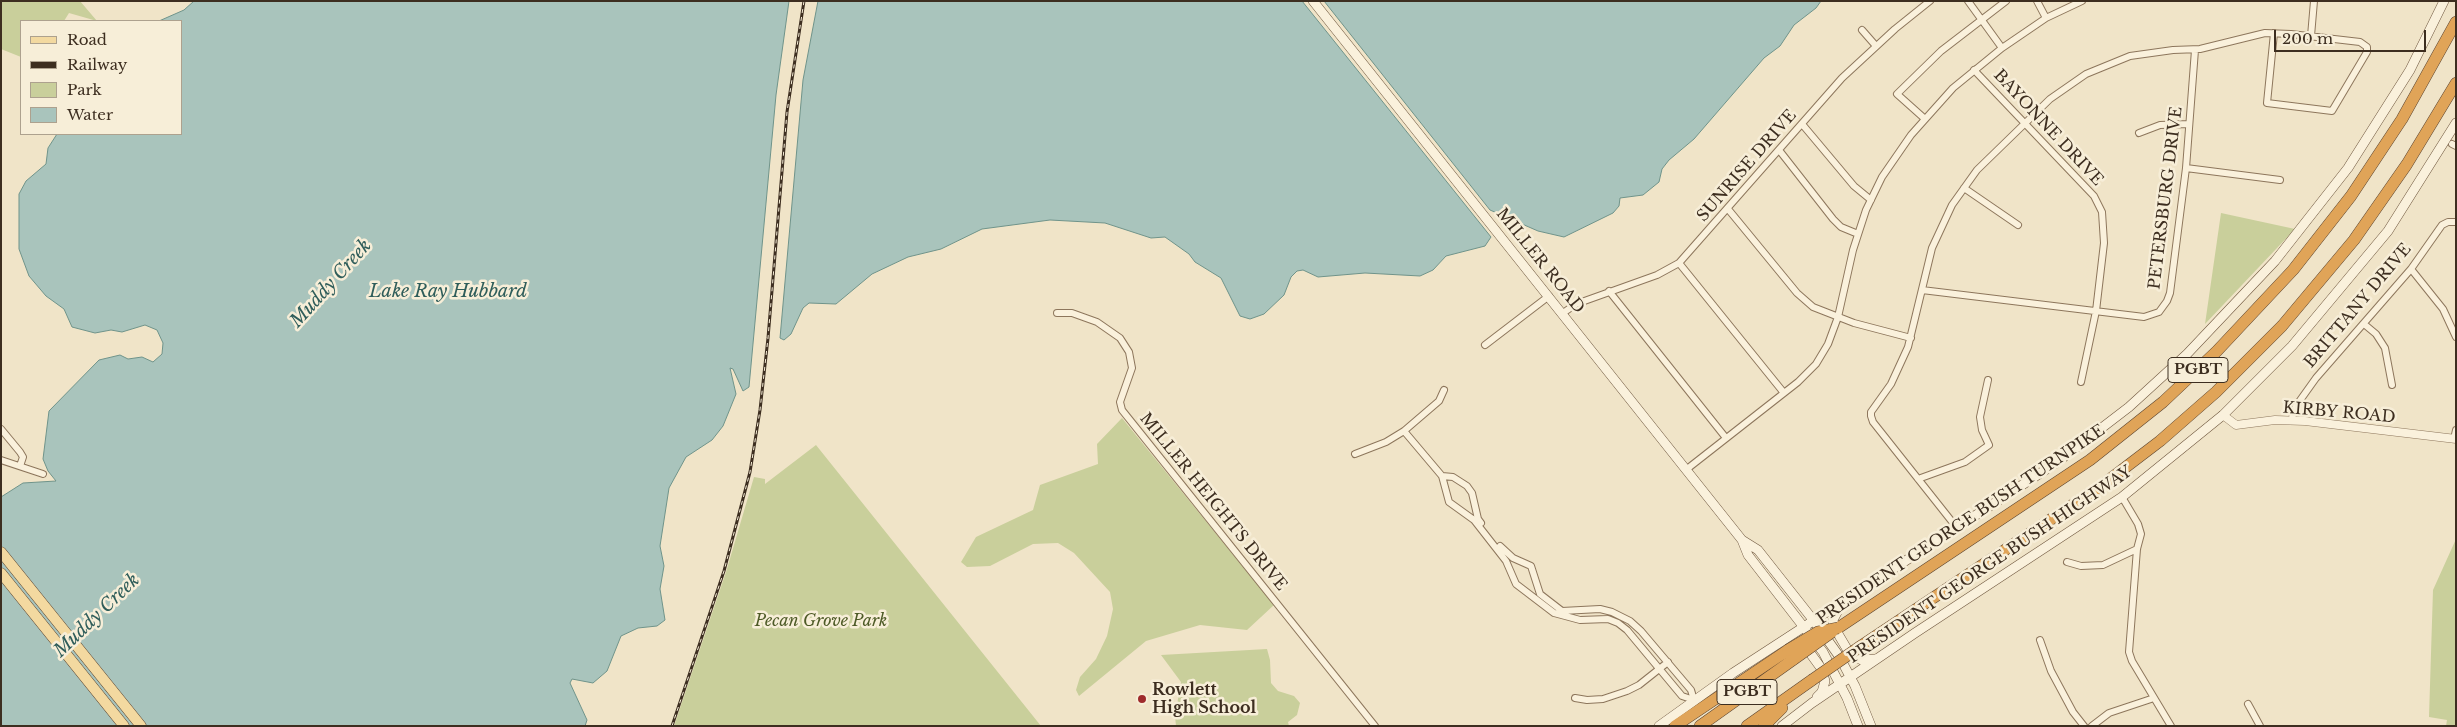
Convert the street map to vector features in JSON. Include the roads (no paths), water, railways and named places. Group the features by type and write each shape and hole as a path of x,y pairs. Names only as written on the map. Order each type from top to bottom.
{"highway":[{"name":"PRESIDENT GEORGE BUSH TURNPIKE","path":"1700,726 1787,651 1841,625 2082,465 2163,402 2218,351 2294,270 2351,196 2402,119 2456,22"},
{"name":"PGBT","path":"1747,726 1861,646 2101,486 2160,441 2216,392 2294,312 2354,240 2407,164 2456,83"},
{"path":"1675,726 1787,651"},
{"path":"1764,726 1812,680"}],"main road":[{"name":"MILLER ROAD","path":"1314,1 1742,540 1748,556 1823,652 1840,684 1858,726"},
{"path":"1659,726 1694,700 1787,651 1805,627 2056,463 2098,432 2136,400 2228,312 2312,217 2348,168 2410,70 2444,1"},
{"name":"PRESIDENT GEORGE BUSH HIGHWAY","path":"1782,726 1850,677 2125,501 2223,415 2292,346 2388,231 2456,122"},
{"name":"MILLER ROAD","path":"1742,540 1758,550 1814,621 1850,677 1871,726"},
{"path":"1,552 141,726"},
{"path":"1,573 124,726"},
{"path":"1843,603 1833,620 1834,627 1847,649 1855,657 1862,660 1878,659"},
{"path":"1787,651 1792,641 1800,643 1806,647 1821,668 1825,681 1822,692 1812,703"}],"street":[{"path":"1968,1 2002,48"},
{"path":"1925,119 1897,94 1941,51 2006,1"},
{"path":"2037,1 2046,18"},
{"path":"1687,469 1784,393 1816,364 1828,344 1838,317 1858,234 1871,200 1894,158 1925,119 1953,88 2002,48 2046,18 2082,1"},
{"path":"2310,36 2314,1"},
{"name":"SUNRISE DRIVE","path":"1563,313 1576,304 1657,275 1679,263 1842,78 1928,2"},
{"path":"1862,30 1876,46"},
{"path":"1957,528 1873,422 1870,412 1884,394 1896,373 1911,338 1937,234 1946,216 1964,188 1993,154 2061,90 2102,66 2148,53 2196,50 2256,34 2274,33 2353,41 2367,47 2367,52 2334,109 2266,102 2274,33"},
{"name":"PETERSBURG DRIVE","path":"1922,290 2144,317 2159,312 2167,301 2186,168 2196,50"},
{"name":"BAYONNE DRIVE","path":"1974,70 2072,172 2100,204 2105,227 2096,311 2081,382"},
{"path":"1802,124 1854,186 1871,200"},
{"path":"2139,133 2160,125 2189,124"},
{"path":"1779,150 1833,219 1841,226 1858,234"},
{"path":"2186,168 2280,180"},
{"path":"1964,188 2018,225"},
{"path":"1728,208 1804,301 1825,313 1911,338"},
{"name":"BRITTANY DRIVE","path":"2291,420 2303,394 2411,269 2442,225 2448,222 2456,222"},
{"path":"1679,263 1784,393"},
{"path":"2411,269 2443,309 2456,337"},
{"path":"1610,291 1726,438"},
{"path":"1486,345 1549,296"},
{"name":"MILLER HEIGHTS DRIVE","path":"1057,313 1072,313 1097,322 1120,338 1129,352 1132,368 1120,402 1122,410 1376,726"},
{"path":"2364,324 2376,334 2385,348 2392,385"},
{"path":"1918,480 1965,462 1989,446 1982,430 1980,417 1988,380"},
{"path":"1356,454 1386,442 1404,431 1439,400 1444,390"},
{"name":"KIRBY ROAD","path":"2223,415 2236,425 2291,420 2455,439"},
{"path":"1,428 23,457 20,466"},
{"path":"2455,439 2456,430"},
{"path":"1404,431 1442,476 1449,502 1474,520 1507,554 1531,566 1540,594 1562,612 1580,620 1608,619 1618,623 1627,630 1682,696 1694,700"},
{"path":"1,460 43,474"},
{"path":"1442,476 1452,477 1467,486 1472,494 1478,519 1506,561 1516,584 1554,613 1568,615 1600,609 1622,616 1641,631 1668,662 1691,690 1694,700"},
{"path":"2125,501 2141,534 2137,549 2130,652 2132,662 2171,726"},
{"path":"2067,562 2081,566 2103,565 2137,549"},
{"path":"2040,640 2051,671 2073,712 2084,726"},
{"path":"1575,698 1587,700 1604,699 1639,685 1668,662"},
{"path":"2092,726 2109,714 2154,698"},
{"path":"2248,704 2260,726"}],"water":[{"name":"Lake Ray Hubbard","path":"194,1 789,1 776,95 749,387 743,391 733,369 730,368 736,394 723,426 712,440 686,457 669,488 660,546 664,566 660,589 665,620 657,626 638,628 621,636 607,671 593,683 572,679 570,683 587,720 585,726 1,726 1,497 23,483 56,481 48,471 43,459 49,411 99,360 120,355 128,359 142,357 153,362 162,354 163,343 157,330 145,325 122,332 111,330 95,333 72,327 64,309 46,296 29,276 19,249 19,194 26,181 46,164 48,148 56,135 182,135 182,20 161,20 184,10"},
{"path":"818,1 1302,1 1491,237 1485,246 1446,256 1433,270 1420,276 1365,273 1318,277 1303,270 1297,271 1291,277 1284,295 1264,314 1250,319 1240,316 1221,278 1195,262 1189,254 1165,237 1151,238 1105,223 1050,220 982,229 941,249 908,257 872,274 836,304 809,303 803,308 791,334 784,340 780,338 803,80"},
{"path":"1324,1 1821,1 1816,8 1794,25 1780,46 1764,58 1694,139 1669,160 1662,169 1659,182 1643,195 1620,198 1619,206 1613,213 1564,237 1538,231 1490,210"}],"railway":[{"path":"672,726 724,571 750,472 760,410 768,338 787,112 804,1"}],"place":[{"name":"Rowlett High School","path":"1142,699"}],"water label":[{"name":"Muddy Creek","path":"331,284"},
{"name":"Muddy Creek","path":"97,616"}],"park label":[{"name":"Pecan Grove Park","path":"821,621"}]}
